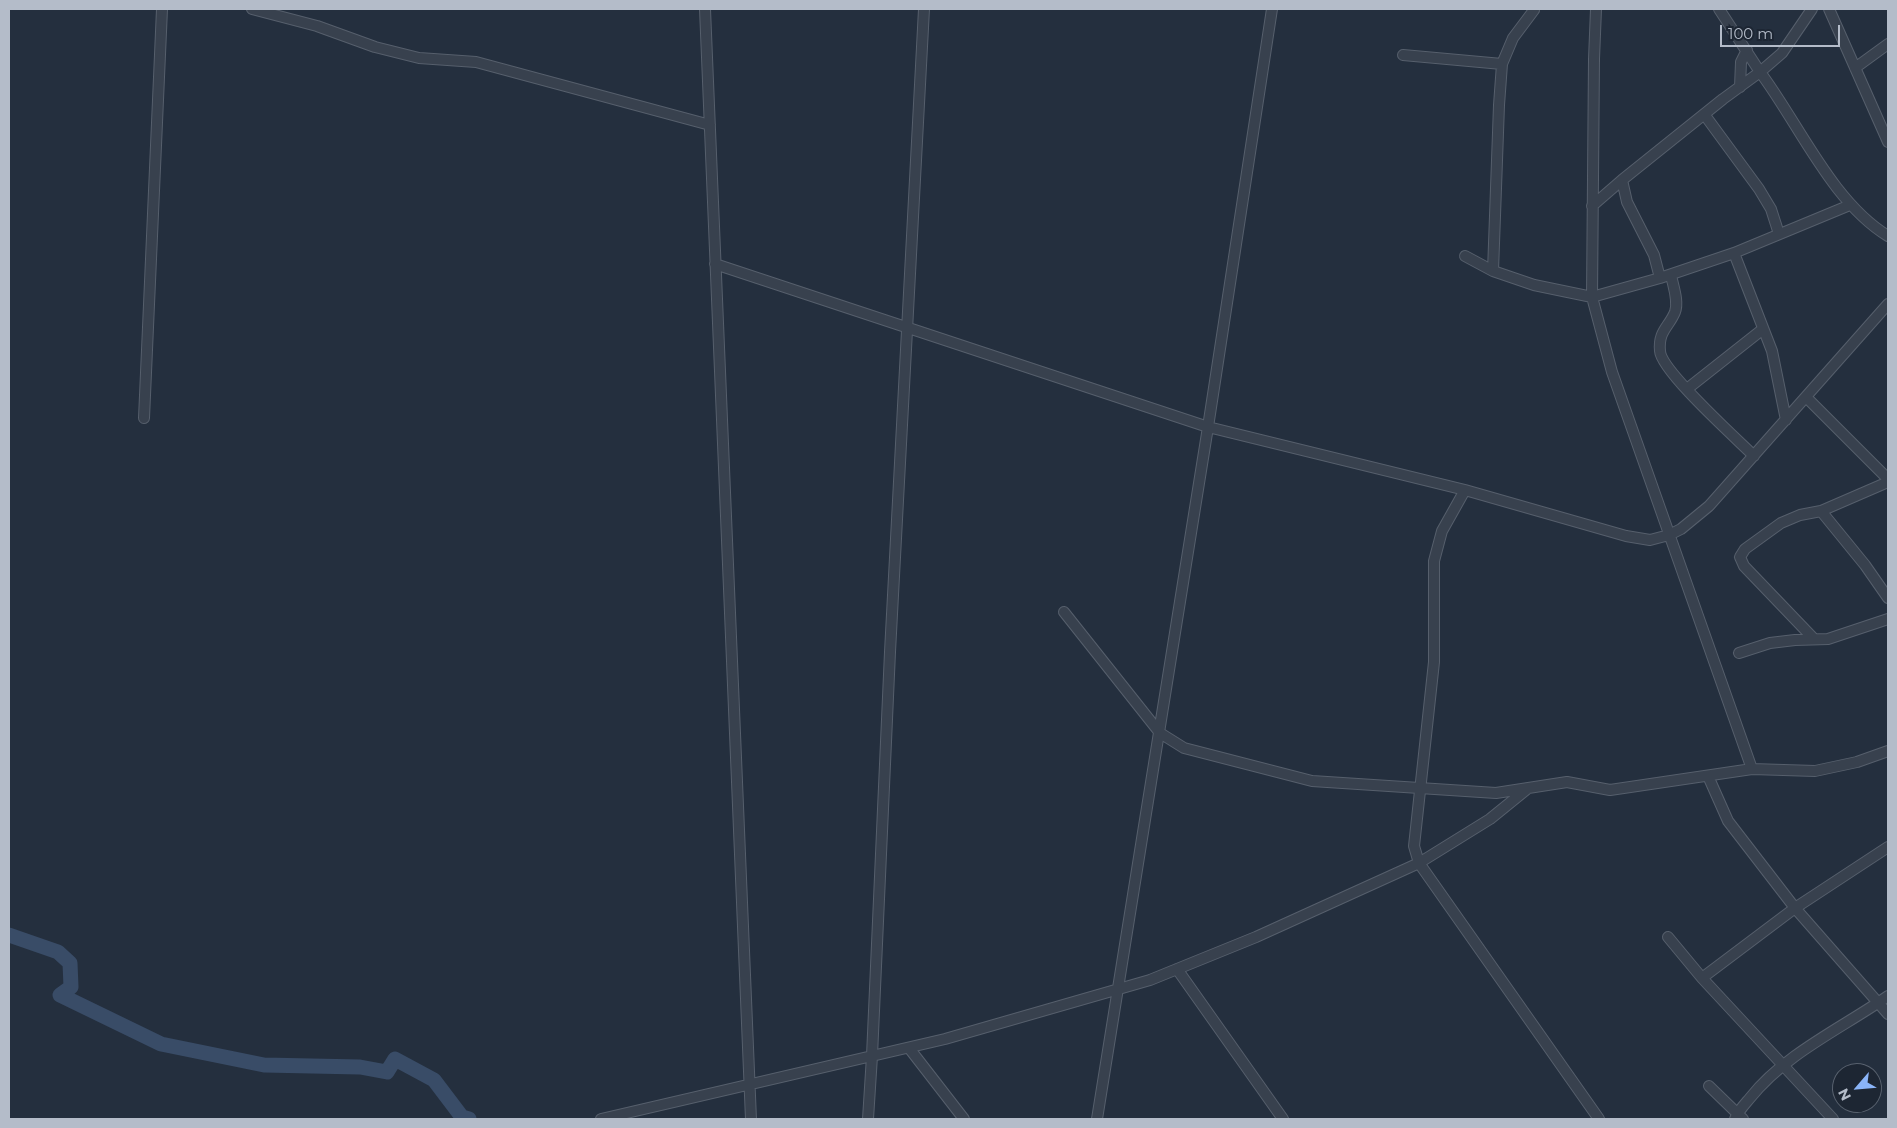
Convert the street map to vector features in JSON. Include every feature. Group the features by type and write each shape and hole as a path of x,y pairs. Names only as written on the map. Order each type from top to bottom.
{"street":[{"path":"144,418 162,9"},
{"path":"252,9 317,26 375,47 401,54 419,58 476,62 710,125"},
{"path":"705,9 751,1119"},
{"path":"868,1119 924,9"},
{"path":"1096,1119 1160,733 1272,9"},
{"path":"1493,271 1502,64 1512,38 1537,9"},
{"path":"1596,9 1592,297 1612,372 1752,769"},
{"path":"1719,9 1815,156 1850,205 1888,236"},
{"path":"1592,206 1782,53 1812,9"},
{"path":"1829,9 1888,142"},
{"path":"1855,68 1888,44"},
{"path":"1740,87 1741,62 1747,50"},
{"path":"1403,55 1502,64"},
{"path":"1704,114 1759,189 1771,209 1779,234"},
{"path":"1622,180 1627,202 1654,255 1660,278"},
{"path":"1465,256 1493,271 1534,285 1592,297 1671,275 1734,253 1850,205"},
{"path":"1734,253 1772,351 1786,420"},
{"path":"715,264 1208,427 1465,490 1626,536 1650,540 1669,535 1681,529 1709,506 1888,304"},
{"path":"1671,275 1676,299 1675,312 1662,332 1660,352 1665,366 1754,456"},
{"path":"1687,389 1763,330"},
{"path":"1806,397 1888,481 1821,511 1800,515 1781,523 1745,549 1740,557 1744,566 1814,639"},
{"path":"1465,490 1442,531 1434,561 1434,662 1414,846 1419,863 1600,1119"},
{"path":"1821,511 1865,565 1888,598"},
{"path":"1064,612 1160,733 1184,748 1312,781 1496,793 1567,782 1610,790 1752,769 1815,771 1857,762 1888,751"},
{"path":"1739,654 1770,643 1828,639 1888,619"},
{"path":"1708,776 1728,821 1795,908 1888,1014"},
{"path":"601,1119 945,1039 1150,980 1256,937 1419,863 1490,819 1527,789"},
{"path":"1702,978 1795,908 1888,847"},
{"path":"1668,938 1702,978 1833,1119"},
{"path":"1177,969 1283,1119"},
{"path":"1709,1086 1738,1117 1759,1087 1783,1066 1833,1030 1888,996"},
{"path":"909,1048 964,1119"}],"waterway":[{"path":"9,935 58,952 70,963 71,987 60,995 161,1044 264,1065 360,1067 387,1072 395,1059 434,1080 462,1117 469,1119"}]}
